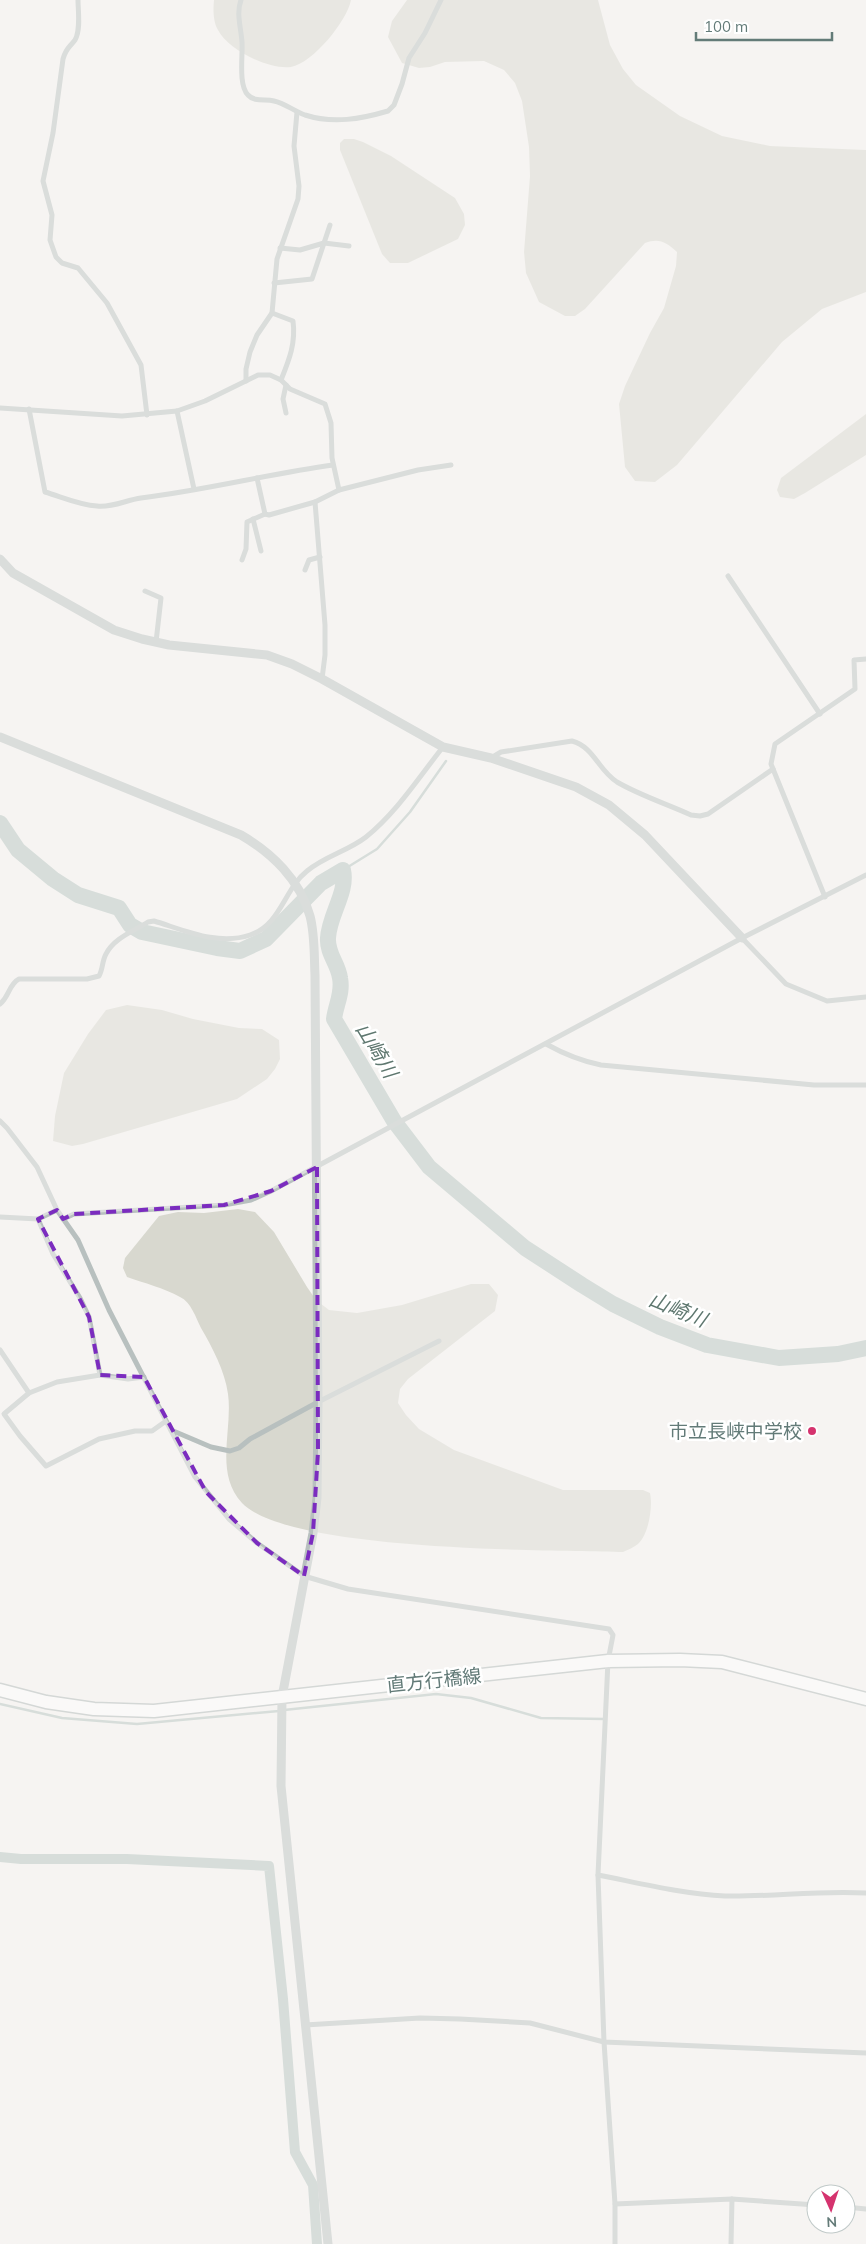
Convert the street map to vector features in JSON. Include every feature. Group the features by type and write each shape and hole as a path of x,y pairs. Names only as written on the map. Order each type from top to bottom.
{"main road":[{"name":"直方行橋線","path":"0,1690 46,1702 94,1709 154,1711 608,1661 680,1660 722,1662 866,1699"}],"street":[{"path":"78,0 78,32 75,40 65,49 53,133 43,181 52,216 50,240 56,257 62,263 78,268 107,303 142,365 148,414"},
{"path":"240,0 238,7 242,42 242,73 244,87 248,95 256,99 275,101 297,112 332,121 388,111 394,105 409,58 425,33 441,0"},
{"path":"246,381 246,369 250,352 257,334 272,313 274,282 280,248 298,200 299,186 294,135 297,112"},
{"path":"274,282 312,279 330,225"},
{"path":"280,248 300,250 324,242 349,246"},
{"path":"272,313 293,322 295,336 292,352 281,380"},
{"path":"0,408 122,416 177,411 205,401 258,375 270,374 281,380 290,390 325,404 331,423 333,464 339,490"},
{"path":"286,385 283,399 286,414"},
{"path":"29,409 45,492 98,507 257,478 285,471 333,464"},
{"path":"177,411 194,489"},
{"path":"242,560 246,549 248,522 253,519 265,514 270,515 315,502 339,490 418,470 451,465"},
{"path":"257,478 265,514"},
{"path":"315,502 325,655 322,679"},
{"path":"253,519 261,551"},
{"path":"305,570 309,560 320,557"},
{"path":"0,559 14,573 63,603 114,630 156,642 267,655 292,664 322,679 443,747 491,758 576,787 609,805 645,836 786,984 826,1001 866,997"},
{"path":"728,576 820,714"},
{"path":"145,591 161,598 156,642"},
{"path":"825,897 771,764 775,744 855,689 854,660 866,659"},
{"path":"0,737 241,835 258,845 277,861 296,885 305,904 312,931 315,975 317,1167 317,1498 313,1533 282,1697 281,1786 328,2244"},
{"path":"491,758 501,752 572,741 581,743 591,751 604,770 616,781 691,815 700,816 708,814 773,769"},
{"path":"0,1004 5,1000 15,981 19,979 87,979 99,976 102,972 106,953 116,942 139,927 154,921 200,936 230,939 243,938 258,932 270,923 307,870 349,849 367,836 399,804 443,747"},
{"path":"63,1219 74,1214 239,1203 270,1191 742,938 866,875"},
{"path":"546,1044 572,1057 601,1065 804,1084 866,1085"},
{"path":"0,1121 37,1167 57,1210 78,1240 93,1277 195,1477 229,1519 278,1560 304,1576 348,1589 382,1595 609,1629 613,1635 608,1661 598,1875 604,2042 615,2204 615,2244"},
{"path":"0,1217 38,1219 57,1210"},
{"path":"38,1219 53,1254 89,1316 100,1375"},
{"path":"171,1430 211,1447 230,1451 318,1402 439,1341"},
{"path":"0,1350 29,1393"},
{"path":"144,1377 128,1380 100,1375 57,1382 29,1393 2,1415 46,1466 99,1439 135,1430 152,1431 166,1421"},
{"path":"598,1875 662,1888 725,1896 838,1892 866,1893"},
{"path":"305,2026 420,2018 460,2018 530,2024 604,2042 866,2053"},
{"path":"615,2204 732,2199 806,2204"},
{"path":"731,2244 732,2199"}],"highlighted area":[{"path":"317,1167 318,1452 313,1533 304,1576 257,1543 206,1492 144,1377 100,1375 89,1317 38,1219 57,1210 63,1219 74,1214 224,1205 271,1191"}],"shaded area":[{"path":"214,0 351,0 343,19 319,50 300,64 282,67 261,62 231,45 223,37 215,23"},
{"path":"407,0 598,0 610,45 623,69 636,85 680,116 722,136 770,146 866,150 866,292 822,309 782,342 677,465 655,482 635,481 625,467 619,404 625,386 664,308 676,266 677,252 662,242 645,243 585,309 575,316 565,316 539,302 526,273 524,252 530,176 529,147 522,101 515,83 504,70 484,61 445,62 419,68 402,63 388,37 392,21"},
{"path":"344,139 354,139 363,142 391,156 455,198 464,214 465,225 458,239 408,263 390,263 382,254 340,150 340,143"},
{"path":"866,414 866,455 794,499 780,497 777,490 781,478"},
{"path":"127,1005 162,1010 193,1019 239,1028 262,1029 279,1040 280,1059 267,1079 237,1099 83,1144 72,1146 53,1141 55,1116 64,1073 88,1034 106,1010"},
{"path":"238,1209 255,1212 274,1232 316,1300 329,1310 357,1313 402,1305 471,1284 489,1284 498,1295 495,1311 408,1379 400,1389 398,1403 419,1429 454,1450 563,1490 643,1490 650,1493 649,1520 645,1534 638,1544 623,1552 483,1549 364,1540 311,1531 269,1519 242,1503 234,1491 229,1478 226,1450 228,1394 214,1351 193,1311 184,1299 127,1277 123,1268 125,1258 159,1216 178,1212 204,1213"}],"waterway":[{"path":"343,870 377,849 410,812 446,761"},
{"name":"山崎川","path":"0,823 18,850 53,879 78,895 119,908 130,925 142,932 217,948 240,951 266,939 321,883 343,870 343,887 331,921 328,938 329,949 341,983 334,1019 394,1121 429,1167 525,1248 613,1304 660,1327 707,1345 779,1358 838,1354 866,1348"},
{"path":"284,1710 436,1694 471,1698 541,1718 605,1719"},
{"path":"0,1704 62,1718 137,1724 279,1711"},
{"path":"0,1857 21,1859 127,1859 269,1866 283,1999 295,2152 313,2185 317,2244"}],"place":[{"name":"市立長峡中学校","path":"812,1431"}]}
